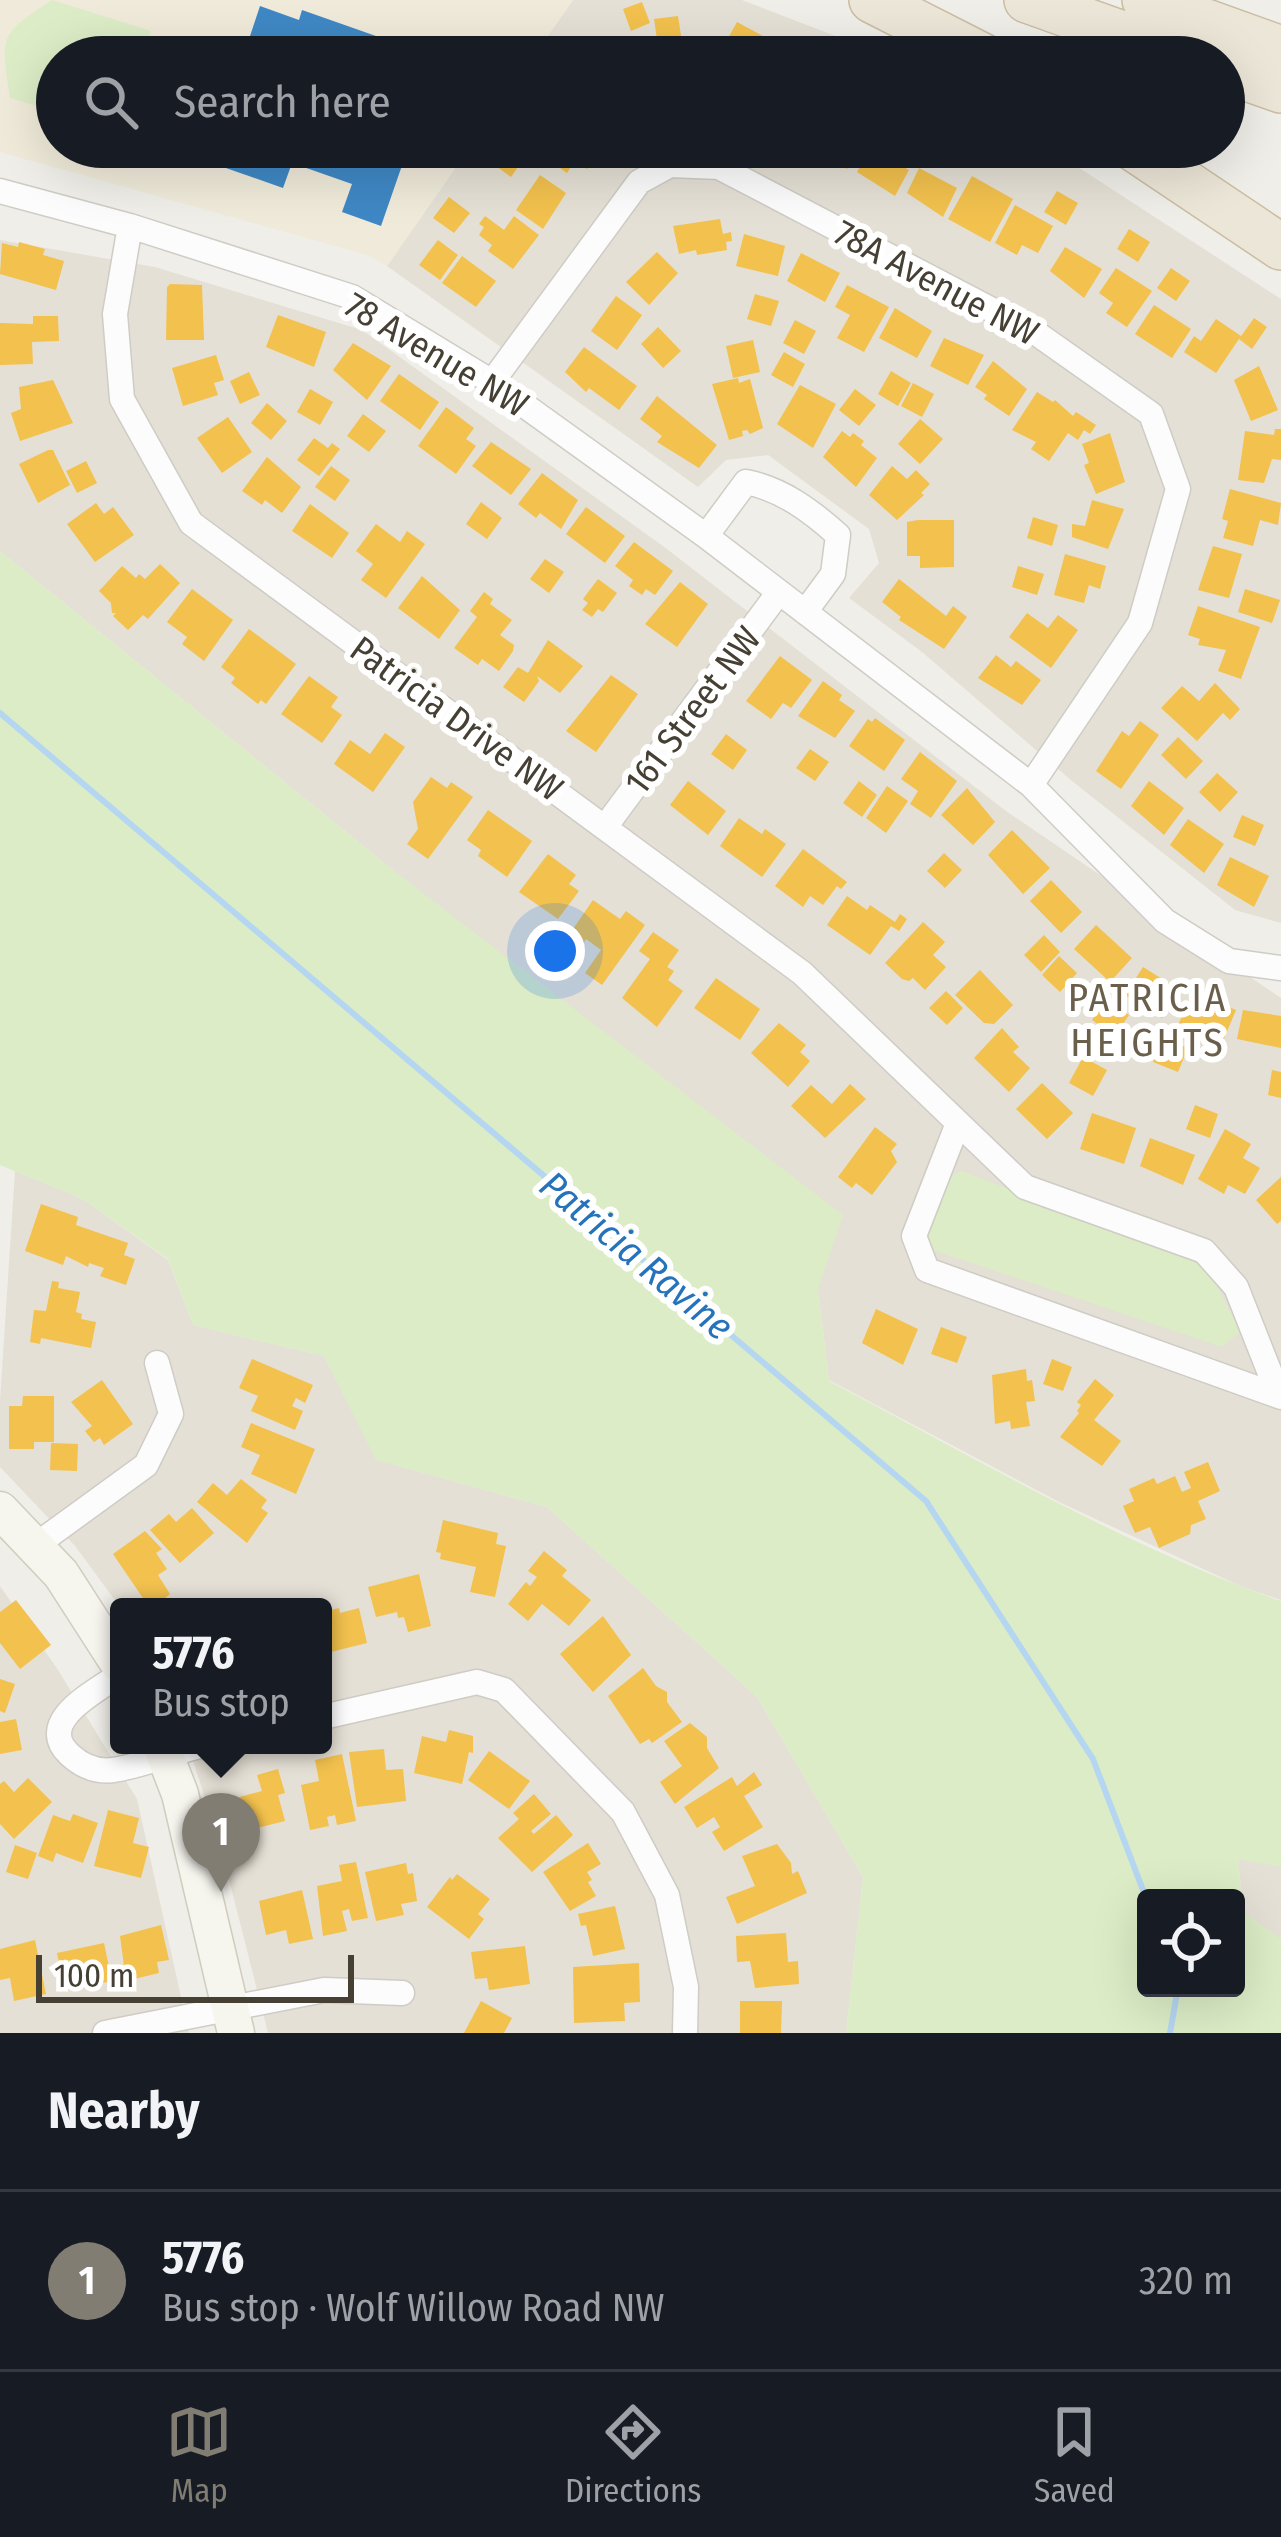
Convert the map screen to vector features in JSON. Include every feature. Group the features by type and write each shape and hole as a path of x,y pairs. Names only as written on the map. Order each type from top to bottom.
{"highway":[{"path":"872,0 943,36"},
{"path":"1027,0 1128,36"},
{"path":"1144,0 1245,36"},
{"path":"1245,36 1281,49"},
{"path":"1245,77 1281,90"},
{"path":"1163,168 1281,247"}],"street":[{"name":"78A Avenue NW","path":"492,382 639,182 666,168"},
{"name":"78A Avenue NW","path":"721,168 1036,333 1151,414 1178,489 1140,622 1031,785"},
{"name":"78 Avenue NW","path":"0,191 130,226 352,297 492,382 805,611 1031,785 1165,922 1229,961 1281,968"},
{"name":"Patricia Drive NW","path":"130,226 115,314 122,399 191,523 802,973 1025,1186 1204,1251 1236,1287 1280,1397"},
{"path":"706,536 746,482 764,485 808,509 838,535 833,574 805,611"},
{"name":"161 Street NW","path":"605,827 779,592"},
{"name":"Patricia Drive NW","path":"958,1124 914,1236 927,1270 1280,1397"},
{"path":"36,1545 146,1465 172,1414 157,1363"},
{"path":"0,1510 36,1545 84,1606 110,1649"},
{"path":"110,1682 65,1715 59,1732 62,1748 81,1765 107,1772 151,1754"},
{"path":"332,1716 477,1682 504,1690 623,1812 667,1895 686,1987 685,2033"},
{"path":"165,1754 191,1836 234,2022"},
{"path":"105,2033 234,2022 324,1990 402,1994"}],"shaded area":[{"path":"0,0 573,0 548,36 36,36 36,162 0,152"},
{"path":"573,0 742,0 835,36 548,36"},
{"path":"57,168 455,168 387,266 367,255"},
{"path":"455,168 1079,168 1281,299 1281,923 1235,910 1072,781 922,652 849,598 879,563 869,529 768,455 726,460 698,487 387,266"},
{"path":"0,240 155,267 362,330 663,546 1006,811 1281,998 1281,1600 1240,1586 1061,1503 829,1380 818,1289 393,870 0,551"},
{"path":"15,1171 83,1199 168,1260 193,1325 324,1356 377,1460 547,1507 757,1697 863,1877 846,2033 268,2033 221,1848 191,1754 332,1754 332,1598 113,1598 75,1546 0,1467"},
{"path":"0,1586 137,1799 189,2033 0,2033"},
{"path":"1281,1854 1281,1940 1245,1913 1238,1858"}],"green space":[{"path":"52,0 151,31 149,36 36,36 36,106 10,98 5,48 22,21"},
{"path":"0,551 393,870 843,1215 818,1289 829,1381 1108,1528 1281,1601 1281,1867 1238,1859 1241,1889 1137,1889 1137,1997 1245,1997 1245,1913 1281,1939 1281,2033 846,2033 863,1877 757,1697 547,1507 376,1460 324,1356 193,1325 168,1259 83,1199 0,1165"},
{"path":"961,1171 1187,1256 1213,1278 1240,1332 1222,1347 930,1249 922,1231 946,1179"}],"building: Homes":[{"path":"642,2 650,23 631,31 623,9"},
{"path":"678,16 681,36 657,36 654,19"},
{"path":"737,22 763,36 729,36"},
{"path":"859,168 909,170 895,196 857,172"},
{"path":"919,168 957,188 943,217 907,193"},
{"path":"540,175 566,193 543,229 516,210"},
{"path":"972,176 1013,199 990,242 948,219"},
{"path":"1057,191 1078,203 1066,225 1044,212"},
{"path":"449,197 470,213 454,233 433,218"},
{"path":"1015,205 1053,226 1038,253 1022,245 1017,255 995,243"},
{"path":"485,216 504,230 514,216 539,235 513,269 488,251 492,245 479,235"},
{"path":"720,219 723,234 731,232 727,250 679,254 673,226"},
{"path":"1129,229 1150,242 1138,262 1117,249"},
{"path":"744,234 785,246 778,276 736,266"},
{"path":"438,240 458,255 440,280 419,265"},
{"path":"19,242 45,249 43,255 64,261 56,290 0,274 2,243 18,247"},
{"path":"1065,247 1102,269 1084,298 1050,271"},
{"path":"657,252 678,273 649,305 626,282"},
{"path":"801,253 840,273 825,302 787,281"},
{"path":"462,256 496,281 476,307 442,283"},
{"path":"1116,268 1152,291 1127,327 1106,313 1113,303 1099,293"},
{"path":"1171,268 1190,281 1176,301 1157,288"},
{"path":"170,284 202,285 204,340 166,340"},
{"path":"847,285 889,307 864,352 837,338 850,315 835,307"},
{"path":"755,294 779,301 771,326 747,319"},
{"path":"616,296 642,315 617,350 591,331"},
{"path":"1154,305 1191,329 1172,358 1135,334"},
{"path":"895,308 932,331 917,358 879,338"},
{"path":"278,315 326,332 314,367 266,347"},
{"path":"33,316 58,316 59,341 32,342 33,364 0,365 0,323 33,324"},
{"path":"1254,318 1267,327 1252,349 1239,339"},
{"path":"1216,319 1241,336 1216,373 1184,352 1194,336 1201,341"},
{"path":"795,320 816,331 804,354 783,343"},
{"path":"658,327 681,351 663,368 641,344"},
{"path":"944,338 984,355 968,385 930,366"},
{"path":"753,340 760,372 733,378 726,346"},
{"path":"353,343 391,366 367,400 333,370"},
{"path":"584,347 637,386 619,410 589,388 586,392 565,372"},
{"path":"784,352 805,364 793,387 771,375"},
{"path":"216,355 224,380 214,383 218,395 183,406 172,368"},
{"path":"993,361 1027,389 1009,416 975,387"},
{"path":"1259,366 1278,410 1251,421 1234,380"},
{"path":"891,371 911,383 898,406 878,394"},
{"path":"249,372 260,395 240,404 230,381"},
{"path":"399,374 439,402 420,430 380,401"},
{"path":"738,378 739,383 750,379 763,428 750,434 742,431 743,436 729,440 712,384"},
{"path":"53,380 73,423 20,441 11,413 21,409 19,387"},
{"path":"913,383 934,394 922,417 901,406"},
{"path":"800,385 836,404 813,448 777,424"},
{"path":"310,389 333,402 320,425 297,412"},
{"path":"855,389 876,405 859,426 839,410"},
{"path":"1037,392 1096,425 1090,434 1084,430 1078,440 1068,433 1049,461 1031,449 1036,442 1012,430"},
{"path":"657,396 717,445 699,468 657,442 662,436 640,419"},
{"path":"267,403 287,421 271,440 251,423"},
{"path":"446,407 474,428 466,439 476,446 456,474 418,446"},
{"path":"363,414 386,431 369,452 347,436"},
{"path":"228,417 252,452 222,473 197,438"},
{"path":"920,419 943,439 920,464 898,444"},
{"path":"1275,429 1281,429 1281,460 1272,459 1264,483 1238,480 1245,431 1274,435"},
{"path":"842,431 864,441 861,445 877,458 856,487 823,457"},
{"path":"1110,433 1125,482 1096,494 1084,465 1089,463 1082,444"},
{"path":"314,438 328,448 332,443 340,449 319,476 297,460"},
{"path":"491,442 531,469 511,495 472,466"},
{"path":"53,450 70,485 38,503 19,464"},
{"path":"267,457 301,487 282,513 242,491"},
{"path":"86,461 97,483 77,493 66,471"},
{"path":"331,466 350,480 335,501 315,487"},
{"path":"892,466 907,479 916,470 930,484 897,520 869,495"},
{"path":"542,473 578,500 561,529 518,504"},
{"path":"1230,489 1281,503 1278,525 1260,520 1253,546 1223,538 1228,521 1222,519"},
{"path":"1092,500 1124,509 1108,549 1072,537 1072,524 1085,526"},
{"path":"481,502 502,518 487,539 466,524"},
{"path":"96,503 104,514 113,507 134,535 95,562 67,524"},
{"path":"310,504 349,533 332,558 292,531"},
{"path":"586,507 625,536 605,563 566,534"},
{"path":"1033,517 1058,525 1052,546 1027,538"},
{"path":"954,520 954,567 920,568 920,556 907,556 907,522"},
{"path":"376,524 400,542 407,531 425,544 386,598 361,580 373,564 356,551"},
{"path":"634,542 673,571 655,595 646,589 642,595 629,586 633,580 615,566"},
{"path":"1213,546 1242,554 1229,598 1198,590"},
{"path":"1065,554 1106,566 1100,589 1089,585 1084,603 1054,595"},
{"path":"545,559 564,572 549,593 530,579"},
{"path":"160,564 180,583 148,619 143,615 128,630 113,616 111,603 99,591 122,566 145,579"},
{"path":"1018,566 1044,574 1037,595 1012,587"},
{"path":"422,576 460,610 439,639 398,608"},
{"path":"598,579 617,593 603,612 598,609 592,617 582,610 588,603 583,599"},
{"path":"899,579 946,616 953,606 967,617 944,649 899,620 882,602"},
{"path":"680,582 708,604 677,647 645,624"},
{"path":"192,589 233,620 204,661 182,644 187,637 167,622"},
{"path":"1245,589 1280,600 1272,623 1238,612"},
{"path":"484,592 493,599 490,604 512,620 500,635 514,645 513,651 499,671 482,659 478,665 454,648 477,617 470,611"},
{"path":"1198,606 1260,627 1241,679 1218,671 1226,650 1198,645 1200,639 1188,635"},
{"path":"1027,613 1048,628 1058,615 1078,630 1051,668 1009,637"},
{"path":"249,629 296,664 266,704 261,700 258,704 231,683 235,678 221,667"},
{"path":"548,640 583,666 560,693 537,676 539,681 524,702 503,687 518,667 528,673"},
{"path":"996,655 1011,667 1016,661 1041,680 1022,705 978,678"},
{"path":"780,656 812,680 791,708 783,703 771,719 746,701"},
{"path":"611,675 638,694 596,752 566,731"},
{"path":"309,676 338,697 331,707 342,715 322,743 281,714"},
{"path":"823,681 855,711 835,738 798,716"},
{"path":"1215,683 1240,709 1230,720 1223,713 1197,741 1161,708 1182,686 1199,701"},
{"path":"875,718 905,740 884,771 849,746 868,719"},
{"path":"1140,721 1159,735 1121,789 1096,771 1122,731 1129,736"},
{"path":"385,733 405,747 373,792 334,764 350,740 370,754"},
{"path":"726,734 747,750 733,770 711,754"},
{"path":"1178,737 1203,761 1186,779 1161,755"},
{"path":"810,749 829,762 815,781 796,768"},
{"path":"920,752 957,781 931,818 910,804 918,791 901,779"},
{"path":"1217,773 1238,792 1220,812 1199,792"},
{"path":"431,777 447,788 451,782 473,797 428,859 407,844 418,829 413,802"},
{"path":"688,781 726,811 708,835 670,805"},
{"path":"859,781 877,795 862,817 843,803"},
{"path":"1149,781 1184,808 1164,835 1131,806"},
{"path":"887,786 908,801 886,833 866,818"},
{"path":"967,788 995,822 973,845 941,815"},
{"path":"488,810 532,841 507,877 478,856 481,850 467,840"},
{"path":"1242,815 1264,825 1255,846 1233,837"},
{"path":"739,818 786,844 762,877 720,846"},
{"path":"1188,819 1224,844 1204,873 1170,845"},
{"path":"1012,830 1050,868 1023,894 988,855"},
{"path":"803,849 847,882 841,889 837,886 823,905 810,896 803,907 775,886"},
{"path":"944,853 962,870 945,888 927,871"},
{"path":"548,854 576,875 569,884 579,891 558,919 519,892"},
{"path":"1230,857 1269,876 1254,907 1217,885"},
{"path":"1051,880 1082,912 1061,933 1030,901"},
{"path":"847,896 895,922 900,914 907,919 899,931 891,926 870,955 827,925"},
{"path":"593,900 620,919 626,911 645,925 602,985 585,973 601,950 586,939 582,946 568,936"},
{"path":"923,922 945,942 933,955 946,967 925,990 913,978 902,979 885,963"},
{"path":"1096,925 1132,958 1110,982 1074,949"},
{"path":"653,932 679,950 667,967 674,971 668,980 683,991 657,1027 622,998 650,959 639,951"},
{"path":"1044,935 1060,952 1041,972 1024,955"},
{"path":"1059,956 1077,973 1060,992 1042,975"},
{"path":"1143,967 1180,990 1162,1018 1125,995"},
{"path":"980,970 1013,1005 994,1024 984,1023 955,995"},
{"path":"716,978 760,1009 740,1040 694,1008"},
{"path":"946,991 963,1008 947,1025 929,1008"},
{"path":"1192,992 1236,1010 1223,1041 1179,1023"},
{"path":"1106,999 1129,1015 1115,1036 1092,1020"},
{"path":"1243,1010 1281,1016 1281,1048 1237,1039"},
{"path":"779,1023 806,1045 800,1052 810,1061 788,1087 751,1053"},
{"path":"1002,1028 1019,1047 1013,1052 1030,1068 1009,1092 974,1058"},
{"path":"1163,1038 1188,1048 1178,1072 1153,1062"},
{"path":"1083,1057 1107,1070 1093,1096 1069,1083"},
{"path":"1272,1070 1281,1072 1281,1098 1268,1095"},
{"path":"1042,1083 1073,1113 1047,1139 1016,1109"},
{"path":"850,1084 866,1099 825,1138 791,1106 811,1085 832,1104"},
{"path":"1195,1105 1218,1114 1210,1138 1186,1129"},
{"path":"1092,1113 1136,1128 1124,1164 1080,1149"},
{"path":"875,1127 897,1144 891,1151 897,1162 872,1195 838,1177"},
{"path":"1225,1129 1251,1144 1243,1158 1260,1168 1245,1194 1228,1185 1224,1194 1198,1179"},
{"path":"1150,1138 1195,1155 1183,1185 1140,1166"},
{"path":"1281,1177 1281,1221 1277,1224 1256,1200"},
{"path":"41,1204 78,1217 76,1225 128,1243 124,1255 135,1259 126,1285 100,1276 104,1268 89,1263 88,1267 66,1256 63,1265 25,1251"},
{"path":"52,1281 59,1282 58,1288 80,1292 76,1312 82,1314 81,1319 96,1322 91,1348 41,1338 40,1344 30,1342 34,1310 46,1311"},
{"path":"876,1309 918,1329 903,1365 862,1343"},
{"path":"941,1327 967,1337 957,1363 931,1354"},
{"path":"252,1359 313,1385 305,1403 296,1398 292,1406 303,1411 295,1430 251,1411 258,1396 239,1388"},
{"path":"1052,1359 1072,1367 1063,1391 1043,1384"},
{"path":"1026,1369 1035,1401 1026,1402 1030,1426 1011,1429 1010,1421 995,1424 992,1375"},
{"path":"1095,1379 1114,1395 1094,1420 1121,1441 1102,1466 1060,1437 1079,1413 1077,1402"},
{"path":"102,1380 133,1424 104,1445 85,1431 92,1426 71,1402"},
{"path":"23,1396 54,1396 54,1442 34,1442 34,1449 9,1449 9,1406 22,1406"},
{"path":"251,1423 315,1449 296,1494 251,1474 260,1455 241,1447"},
{"path":"51,1443 78,1444 77,1471 50,1470"},
{"path":"1208,1462 1220,1491 1198,1501 1206,1519 1191,1525 1190,1534 1159,1548 1150,1527 1135,1533 1123,1506 1134,1501 1129,1489 1154,1478 1157,1484 1175,1476 1182,1492 1191,1488 1184,1472"},
{"path":"241,1479 267,1500 261,1508 268,1513 247,1543 197,1502 213,1483 227,1495"},
{"path":"192,1508 214,1533 180,1563 150,1530 169,1514 176,1522"},
{"path":"443,1520 498,1533 496,1544 506,1546 495,1597 470,1592 476,1567 440,1559 441,1553 436,1552"},
{"path":"145,1531 162,1549 156,1553 167,1569 158,1575 170,1594 143,1598 113,1554"},
{"path":"544,1551 567,1570 562,1576 591,1600 569,1626 542,1604 528,1621 508,1604 526,1582 530,1586 537,1577 528,1571"},
{"path":"419,1574 431,1626 408,1632 404,1617 398,1618 397,1612 376,1617 368,1587"},
{"path":"16,1600 51,1645 20,1669 0,1643 0,1612"},
{"path":"339,1608 340,1613 359,1608 367,1643 332,1652 332,1610"},
{"path":"603,1616 631,1655 593,1692 560,1654"},
{"path":"643,1668 667,1692 667,1702 682,1722 652,1743 649,1739 640,1744 608,1696"},
{"path":"0,1679 15,1684 5,1713 0,1711"},
{"path":"16,1719 22,1750 0,1754 0,1722"},
{"path":"690,1723 707,1737 707,1748 719,1768 675,1804 660,1782 682,1766 664,1741"},
{"path":"449,1730 473,1736 473,1753 469,1752 462,1784 414,1773 422,1736 446,1742"},
{"path":"384,1749 386,1770 403,1769 406,1801 357,1807 349,1752"},
{"path":"489,1751 530,1781 509,1809 468,1780"},
{"path":"342,1754 356,1821 337,1825 335,1815 327,1817 329,1826 310,1830 301,1785 319,1781 315,1760"},
{"path":"278,1769 285,1793 278,1795 285,1821 245,1831 236,1798 262,1791 257,1775"},
{"path":"754,1772 762,1785 744,1796 763,1827 724,1851 712,1832 720,1827 714,1817 697,1828 684,1807 732,1777 737,1786"},
{"path":"28,1778 52,1802 14,1839 0,1824 0,1784 4,1781 14,1792"},
{"path":"534,1794 551,1814 531,1831 534,1834 556,1815 573,1835 532,1872 498,1838 519,1819 513,1813"},
{"path":"108,1810 139,1818 133,1843 149,1847 141,1878 94,1866"},
{"path":"73,1814 98,1823 83,1863 56,1853 53,1862 38,1856 53,1815 70,1821"},
{"path":"588,1843 601,1864 587,1872 596,1896 570,1911 543,1872"},
{"path":"777,1844 791,1863 792,1874 798,1871 807,1893 737,1924 726,1897 755,1886 742,1856"},
{"path":"15,1845 37,1853 28,1879 6,1872"},
{"path":"356,1862 368,1918 352,1921 349,1909 342,1911 347,1931 323,1936 317,1886 342,1881 339,1865"},
{"path":"406,1863 408,1874 413,1873 417,1901 401,1904 404,1915 376,1921 365,1872"},
{"path":"457,1874 490,1899 478,1914 484,1919 469,1939 427,1907"},
{"path":"302,1890 313,1939 289,1944 286,1930 266,1935 259,1901"},
{"path":"615,1906 625,1949 593,1956 586,1925 581,1926 578,1914"},
{"path":"161,1925 169,1960 157,1962 159,1973 126,1981 120,1936"},
{"path":"786,1933 788,1962 798,1961 799,1984 755,1988 750,1961 737,1962 736,1936"},
{"path":"35,1940 46,1994 14,2001 10,1978 0,1980 0,1949"},
{"path":"104,1943 112,1981 65,1991 57,1953"},
{"path":"525,1946 530,1984 489,1990 487,1978 475,1979 471,1952"},
{"path":"639,1963 640,2002 624,2003 625,2021 574,2023 573,1967"},
{"path":"481,2001 512,2018 504,2033 464,2033"},
{"path":"740,2001 782,2001 781,2033 740,2033"}],"building: Schools":[{"path":"260,6 299,20 302,10 376,36 250,36"},
{"path":"226,168 290,168 283,188"},
{"path":"306,168 401,168 381,226 342,212 352,184"}],"waterway":[{"name":"Patricia Ravine","path":"0,713 926,1501 1093,1759 1143,1889"},
{"name":"Patricia Ravine","path":"1170,2033 1176,1997"}],"place":[{"name":"5776","path":"221,1892"}],"district":[{"name":"PATRICIA HEIGHTS","path":"1148,1020"}]}
